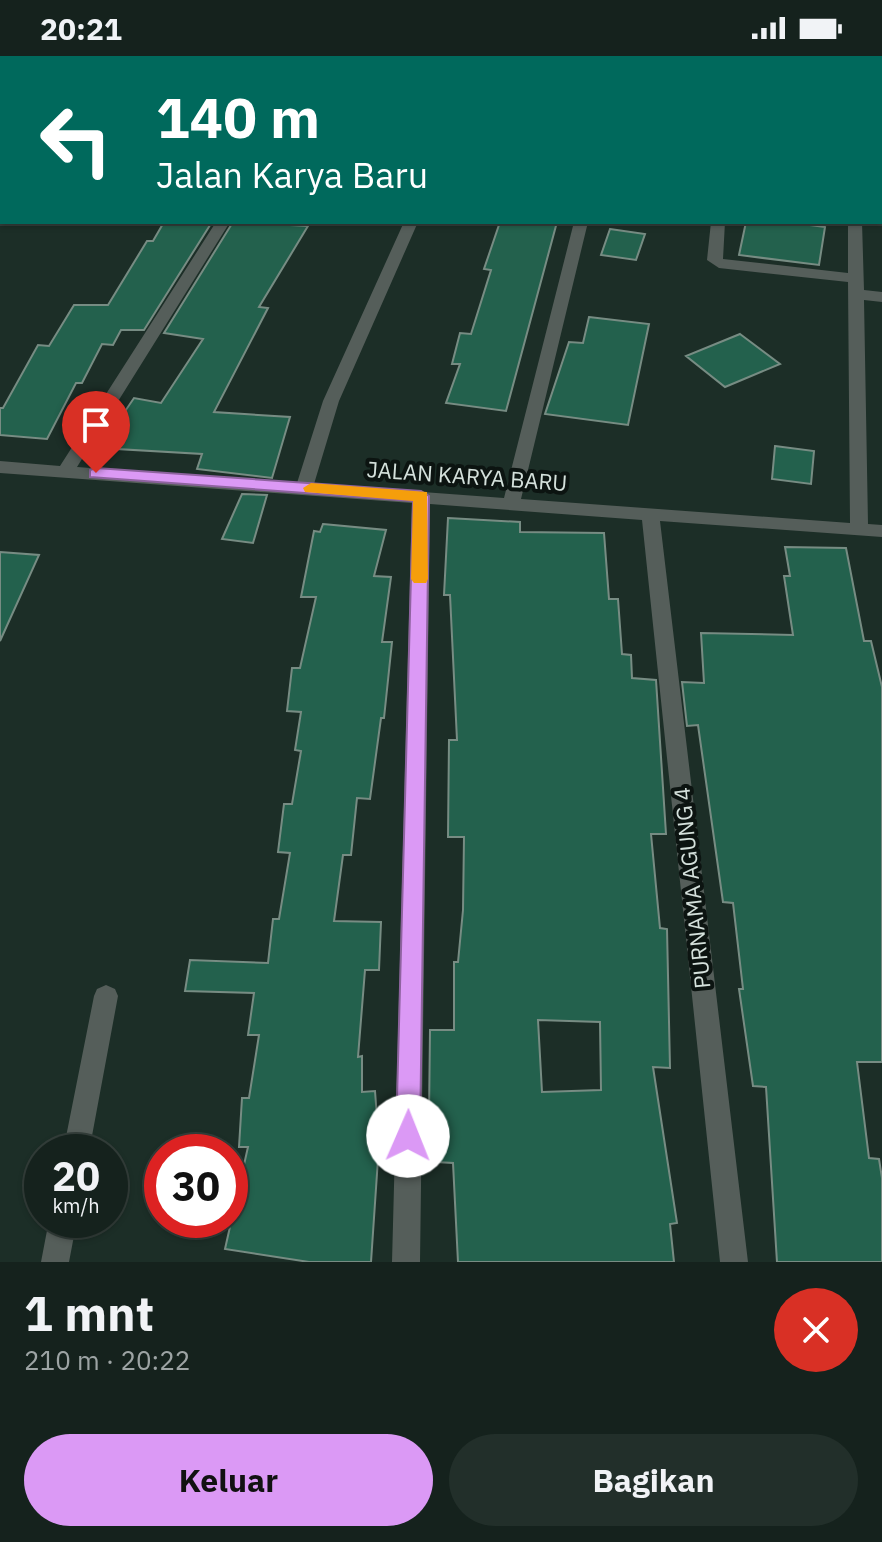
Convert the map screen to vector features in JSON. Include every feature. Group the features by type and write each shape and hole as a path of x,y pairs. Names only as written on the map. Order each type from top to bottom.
{"street":[{"path":"66,471 222,224"},
{"path":"304,488 331,401 410,224"},
{"path":"511,504 581,224"},
{"path":"718,224 714,260 719,263 854,286 882,297"},
{"path":"855,224 859,530"},
{"name":"JALAN KARYA BARU","path":"0,467 882,531"},
{"path":"406,1262 421,496"},
{"name":"PURNAMA AGUNG 4","path":"650,513 734,1262"},
{"path":"79,1134 106,996"},
{"path":"55,1262 60,1238"}],"building":[{"path":"163,224 211,224 144,330 121,330 113,345 102,344 82,383 76,383 47,439 0,435 0,408 3,408 38,345 49,346 74,305 108,305 147,241 153,241"},
{"path":"232,224 308,226 259,307 268,308 214,412 290,417 272,478 197,469 202,454 100,448 134,398 161,403 203,339 164,333"},
{"path":"499,224 556,224 506,411 446,403 460,364 452,364 460,333 471,334 491,270 484,269"},
{"path":"746,224 825,227 819,265 739,255"},
{"path":"610,229 645,234 636,260 601,255"},
{"path":"589,317 649,324 628,425 545,414 569,342 583,343"},
{"path":"740,334 780,364 725,387 686,356"},
{"path":"775,446 814,451 811,484 772,479"},
{"path":"242,494 267,495 253,543 222,539"},
{"path":"448,518 520,522 520,532 604,533 609,599 618,599 622,654 631,655 632,678 656,680 666,834 651,834 660,928 667,929 670,1068 653,1067 677,1223 670,1224 674,1262 458,1262 453,1163 436,1162 436,1117 429,1117 430,1030 454,1030 454,962 458,962 463,910 464,837 448,837 449,740 457,740 450,595 444,595","holes":["538,1020 600,1022 601,1090 542,1092"]},
{"path":"323,524 386,530 374,576 391,577 382,642 392,642 384,718 381,718 370,799 357,798 351,855 343,855 334,921 381,922 379,970 365,970 358,1057 362,1056 362,1092 375,1091 379,1144 371,1262 309,1262 225,1249 227,1238 248,1238 248,1134 240,1134 242,1098 249,1098 259,1035 248,1035 254,993 185,991 190,960 268,963 273,919 279,919 290,853 278,852 284,804 292,804 301,751 295,750 301,712 287,711 292,668 300,668 316,597 301,597 314,531 320,532"},
{"path":"785,547 846,548 864,641 871,641 882,687 882,1062 857,1062 869,1158 879,1159 882,1178 882,1262 777,1262 766,1087 753,1086 739,989 743,989 733,903 723,902 698,725 687,726 682,682 704,683 701,633 793,635 784,576 790,576"},
{"path":"0,552 39,555 0,641"}],"slow traffic":[{"path":"311,488 421,496 420,579"}],"route":[{"path":"96,473 421,496 408,1136"}]}
